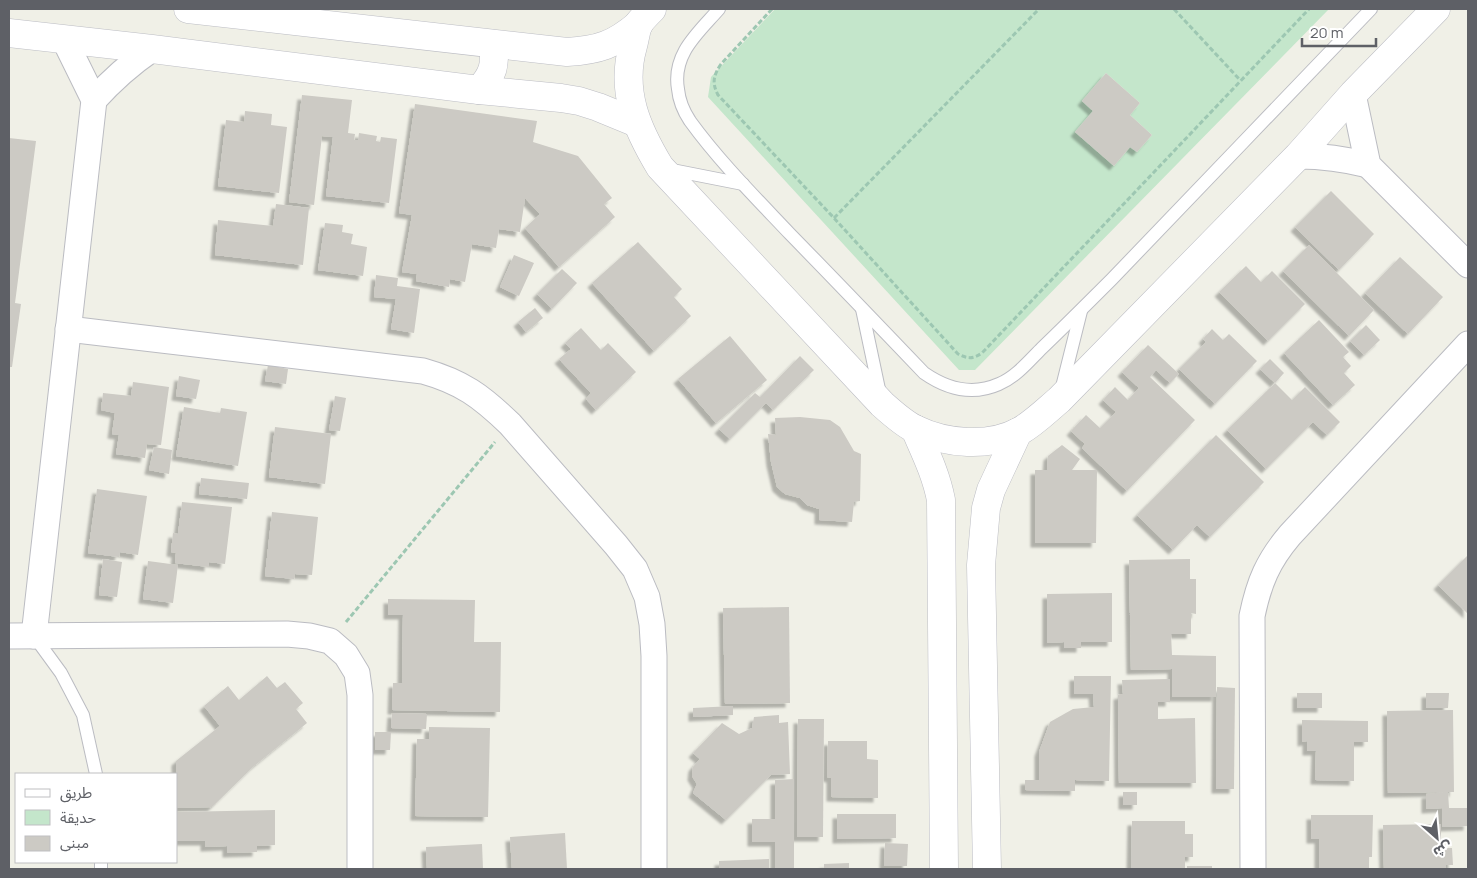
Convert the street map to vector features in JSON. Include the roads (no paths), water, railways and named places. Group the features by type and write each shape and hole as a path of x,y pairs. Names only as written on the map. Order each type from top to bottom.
{"street":[{"path":"188,9 567,52 586,51 622,38 646,16"},
{"path":"646,16 631,51 628,75 630,99 644,141 660,167 897,418 915,429 941,439 968,442 993,441 1018,432 1035,421 1059,400 1298,156 1353,94 1436,9"},
{"path":"9,32 579,101 618,114 637,123"},
{"path":"34,636 94,100 64,39"},
{"path":"479,90 493,70 495,57 492,44"},
{"path":"94,100 118,75 152,49"},
{"path":"1353,94 1368,165"},
{"path":"1298,156 1345,159 1368,165 1468,265"},
{"path":"68,329 423,371 443,376 462,385 478,396 510,424 616,545 634,569 647,597 652,624 654,656 654,869"},
{"path":"1253,869 1252,616 1256,593 1264,572 1290,534 1468,344"},
{"path":"915,429 934,472 941,500 944,869"},
{"path":"987,869 981,565 986,508 991,490 1018,432"},
{"path":"942,558 962,558 981,565"},
{"path":"9,636 287,634 309,636 330,641 346,655 357,673 360,695 360,869"}],"lane":[{"path":"719,9 688,44 680,59 677,74 678,88 681,102 689,119 742,184 924,373 952,388 968,391 984,389 999,384 1013,376 1081,310 1371,9"},
{"path":"660,167 742,184"},
{"path":"862,309 882,404"},
{"path":"1059,400 1081,310"},
{"path":"34,636 61,673 83,715 96,773"}]}
